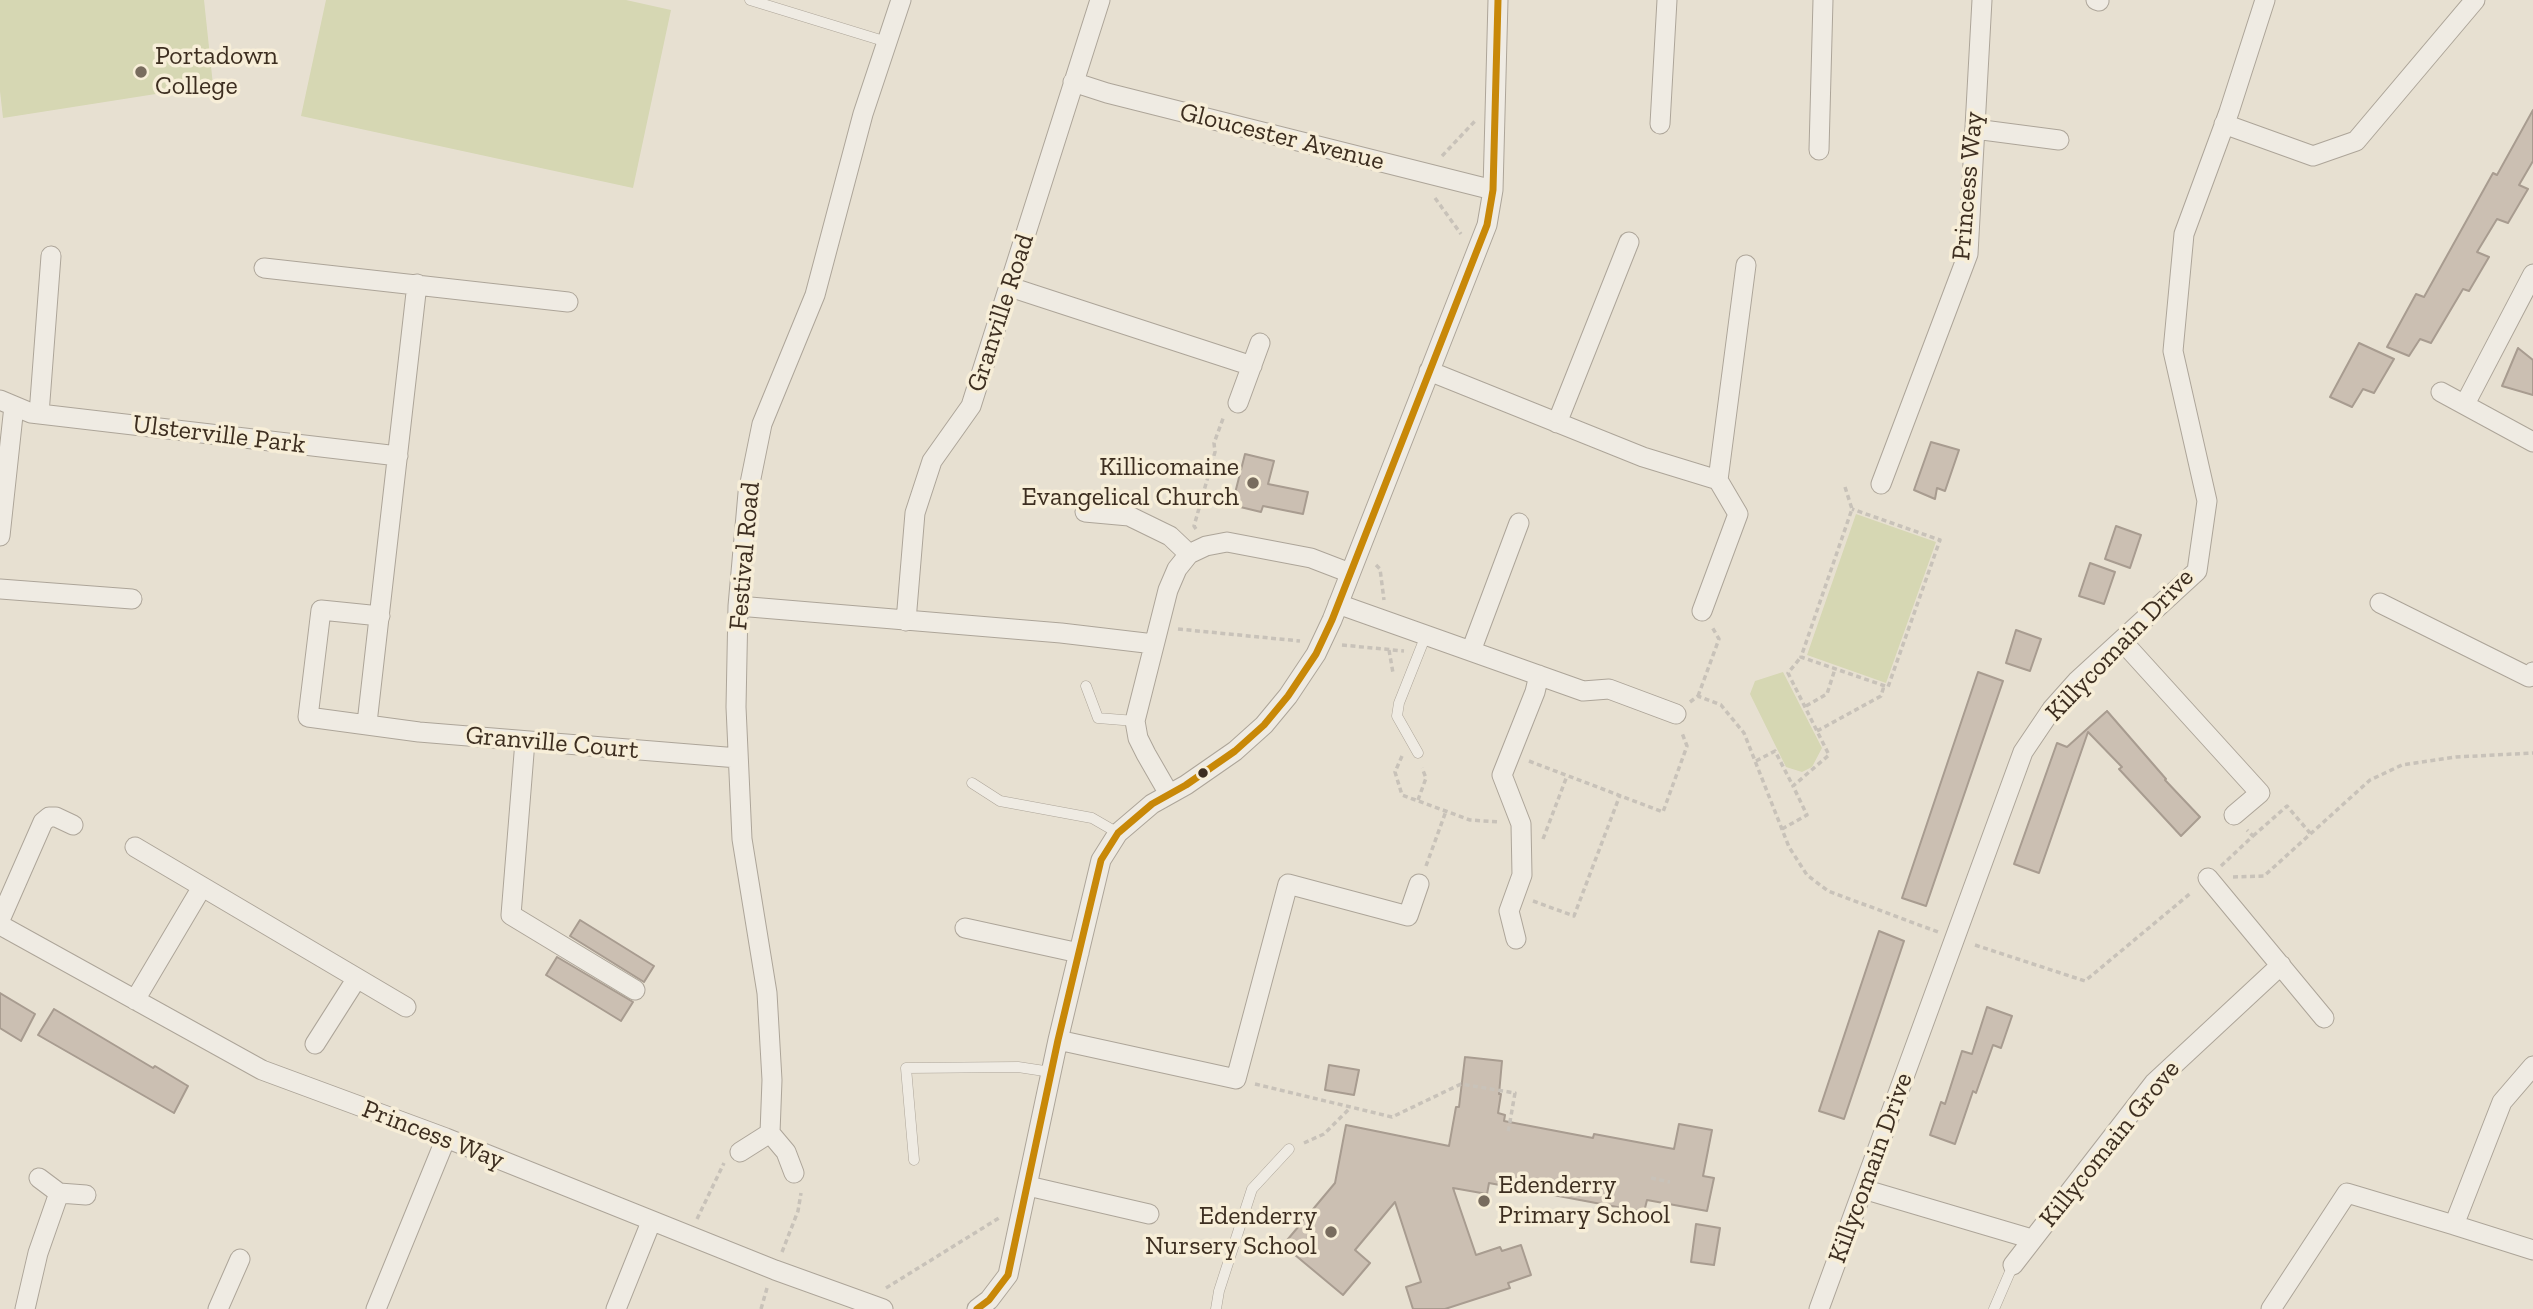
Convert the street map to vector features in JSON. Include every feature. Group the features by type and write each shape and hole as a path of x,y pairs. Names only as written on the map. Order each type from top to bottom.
{"street":[{"name":"Festival Road","path":"770,1133 772,1080 767,993 742,839 736,707 738,606 748,493 762,424 815,295 863,114 901,0"},
{"name":"Granville Road","path":"906,621 915,513 923,487 932,461 971,406 1100,0"},
{"path":"977,1309 989,1300 1008,1275 1058,1040 1101,859 1118,833 1152,804 1186,785 1235,751 1264,725 1288,696 1321,643 1338,604 1487,225 1493,190 1498,0"},
{"path":"1660,124 1667,0"},
{"path":"1819,150 1823,0"},
{"name":"Princess Way","path":"1881,484 1968,254 1982,0"},
{"name":"Killycomain Drive","path":"1819,1309 2023,752 2052,709 2077,681 2197,571 2207,501 2173,351 2184,234 2265,0"},
{"path":"2224,124 2313,156 2356,141 2475,0"},
{"name":"Gloucester Avenue","path":"1073,82 1107,93 1493,190"},
{"path":"1975,129 2059,140"},
{"path":"1558,423 1629,242"},
{"path":"39,414 51,256"},
{"path":"1702,611 1738,513 1718,480 1746,265"},
{"path":"264,268 568,302"},
{"path":"2465,404 2533,274"},
{"path":"366,723 417,284"},
{"path":"1010,287 1251,366"},
{"path":"1238,403 1260,343"},
{"path":"1429,371 1643,457 1718,480"},
{"path":"2441,392 2533,442"},
{"name":"Ulsterville Park","path":"0,536 7,403 39,414 398,456"},
{"path":"1085,512 1129,516 1198,550"},
{"path":"1471,651 1519,523"},
{"path":"1169,794 1146,754 1136,721 1156,636 1177,569 1198,550 1227,542 1311,558 1350,573"},
{"path":"0,589 132,599"},
{"path":"2380,603 2529,677 2533,672"},
{"path":"1338,604 1423,644 1471,651 1583,691 1609,689 1676,714"},
{"path":"738,606 1061,633 1156,636"},
{"name":"Granville Court","path":"380,616 321,610 308,717 419,732 738,758"},
{"path":"2122,641 2260,793 2234,815"},
{"path":"1516,939 1509,911 1522,875 1521,824 1502,775 1535,692 1539,675"},
{"path":"525,741 511,915 635,990"},
{"path":"0,922 43,822 49,817 56,817 73,825"},
{"path":"135,847 406,1007"},
{"path":"2208,878 2324,1018"},
{"path":"1058,1040 1236,1079 1287,884 1408,916 1419,884"},
{"path":"135,1000 202,887"},
{"name":"Princess Way","path":"0,922 262,1070 446,1138 651,1222 870,1307"},
{"path":"965,928 1079,953"},
{"name":"Killycomain Grove","path":"2013,1265 2154,1083 2281,965"},
{"path":"315,1044 357,978"},
{"path":"2454,1225 2502,1102 2533,1066"},
{"path":"740,1152 770,1133 786,1152 794,1173"},
{"path":"376,1309 446,1138"},
{"path":"39,1178 59,1193 86,1195"},
{"path":"1028,1186 1149,1214"},
{"name":"Killycomain Grove","path":"1863,1189 2032,1239"},
{"path":"25,1309 38,1253 59,1193"},
{"path":"2271,1309 2347,1193 2533,1250"},
{"path":"616,1309 651,1222"},
{"path":"218,1309 240,1259"}],"lane":[{"path":"750,0 887,42"},
{"path":"1418,752 1397,716 1399,703 1423,644"},
{"path":"1086,686 1098,718 1136,721"},
{"path":"972,783 1000,801 1092,818 1118,833"},
{"path":"914,1160 906,1068 1018,1067 1051,1072"},
{"path":"1216,1309 1219,1291 1252,1189 1289,1149"},
{"path":"1994,1309 2013,1265"}],"path":[{"path":"1476,256 1431,191 1426,173 1475,120 1494,110"},
{"path":"1198,550 1194,526 1215,452 1214,443 1226,412 1238,403"},
{"path":"1793,786 1829,755 1788,673 1801,657 1852,509 1845,487"},
{"path":"1801,657 1888,687 1940,540 1852,509"},
{"path":"1511,754 1663,812 1687,746 1676,714 1698,696 1719,639 1702,611"},
{"path":"1156,636 1423,644"},
{"path":"1805,706 1827,694 1835,669"},
{"path":"1817,731 1881,696 1884,686"},
{"path":"1698,696 1721,705 1744,733 1789,847 1807,875 1828,891 1956,939 2085,981 2208,878 2287,807 2310,833"},
{"path":"1409,738 1395,772 1402,795 1470,820 1521,824"},
{"path":"1756,761 1775,751 1807,815 1782,829"},
{"path":"1418,752 1426,778 1418,801"},
{"path":"2208,878 2264,876 2370,780 2402,765 2456,757 2533,753"},
{"path":"1541,846 1567,775"},
{"path":"1515,894 1574,916 1620,795"},
{"path":"1419,884 1446,811"},
{"path":"2234,815 2253,836"},
{"path":"1236,1079 1392,1116 1461,1084 1515,1093 1508,1133"},
{"path":"1289,1149 1324,1134 1350,1108"},
{"path":"690,1237 724,1161 740,1152"},
{"path":"775,1270 798,1211 803,1183 794,1173"},
{"path":"1651,1178 1670,1182"},
{"path":"870,1307 887,1287 1000,1217 1021,1215"}],"green space":[{"path":"0,0 204,0 213,85 3,118 0,91"},
{"path":"326,0 626,0 671,10 633,188 301,116"},
{"path":"1856,514 1936,542 1886,683 1807,655"},
{"path":"1783,672 1822,748 1812,767 1802,772 1786,767 1750,694 1755,681"}],"building":[{"path":"2533,110 2533,161 2519,185 2528,189 2508,223 2497,219 2477,252 2489,257 2469,291 2463,289 2431,343 2420,339 2409,356 2387,347 2416,294 2424,297 2493,173 2497,175"},
{"path":"2359,343 2394,359 2374,393 2363,389 2352,407 2330,397"},
{"path":"2518,348 2533,360 2533,395 2502,386"},
{"path":"1931,442 1959,450 1945,491 1937,488 1935,499 1914,490"},
{"name":"Killicomaine Evangelical Church","path":"1245,454 1274,461 1268,484 1308,492 1303,514 1263,506 1261,512 1232,505"},
{"path":"2116,526 2141,535 2130,568 2105,559"},
{"path":"2090,563 2115,572 2104,604 2079,596"},
{"path":"2016,630 2041,639 2030,671 2006,663"},
{"path":"1978,672 2003,681 1926,906 1902,898"},
{"path":"2107,711 2200,817 2181,836 2088,732 2039,873 2014,864 2057,743 2067,747"},
{"path":"580,920 654,966 644,982 570,936"},
{"path":"1879,931 1904,941 1844,1119 1819,1111"},
{"path":"557,957 633,1002 621,1021 546,975"},
{"path":"0,993 35,1014 21,1041 0,1028"},
{"path":"1987,1007 2012,1016 2001,1048 1993,1045 1976,1093 1973,1091 1955,1144 1930,1135 1941,1102 1945,1104 1962,1051 1972,1054"},
{"path":"54,1009 188,1086 174,1113 38,1035"},
{"path":"1465,1057 1502,1061 1498,1113 1505,1115 1504,1121 1593,1138 1594,1134 1674,1149 1679,1124 1712,1130 1703,1176 1714,1178 1707,1211 1647,1200 1644,1212 1489,1183 1487,1194 1453,1188 1476,1255 1500,1247 1502,1251 1521,1245 1531,1275 1508,1283 1510,1288 1445,1309 1413,1309 1406,1287 1421,1282 1395,1202 1355,1250 1370,1263 1343,1295 1283,1245 1335,1183 1346,1125 1449,1146 1456,1107 1459,1107"},
{"path":"1329,1065 1359,1070 1354,1095 1325,1090"},
{"path":"1696,1224 1720,1228 1714,1265 1691,1262"}],"transit line":[{"path":"977,1309 989,1300 1008,1275 1058,1040 1101,860 1118,833 1152,804 1186,785 1235,751 1264,725 1288,696 1316,654 1332,620 1487,225 1493,190 1498,0"}],"place":[{"name":"Portadown College","path":"141,72"},
{"name":"Killicomaine Evangelical Church","path":"1253,483"},
{"name":"Edenderry Primary School","path":"1484,1201"},
{"name":"Edenderry Nursery School","path":"1331,1232"}]}
